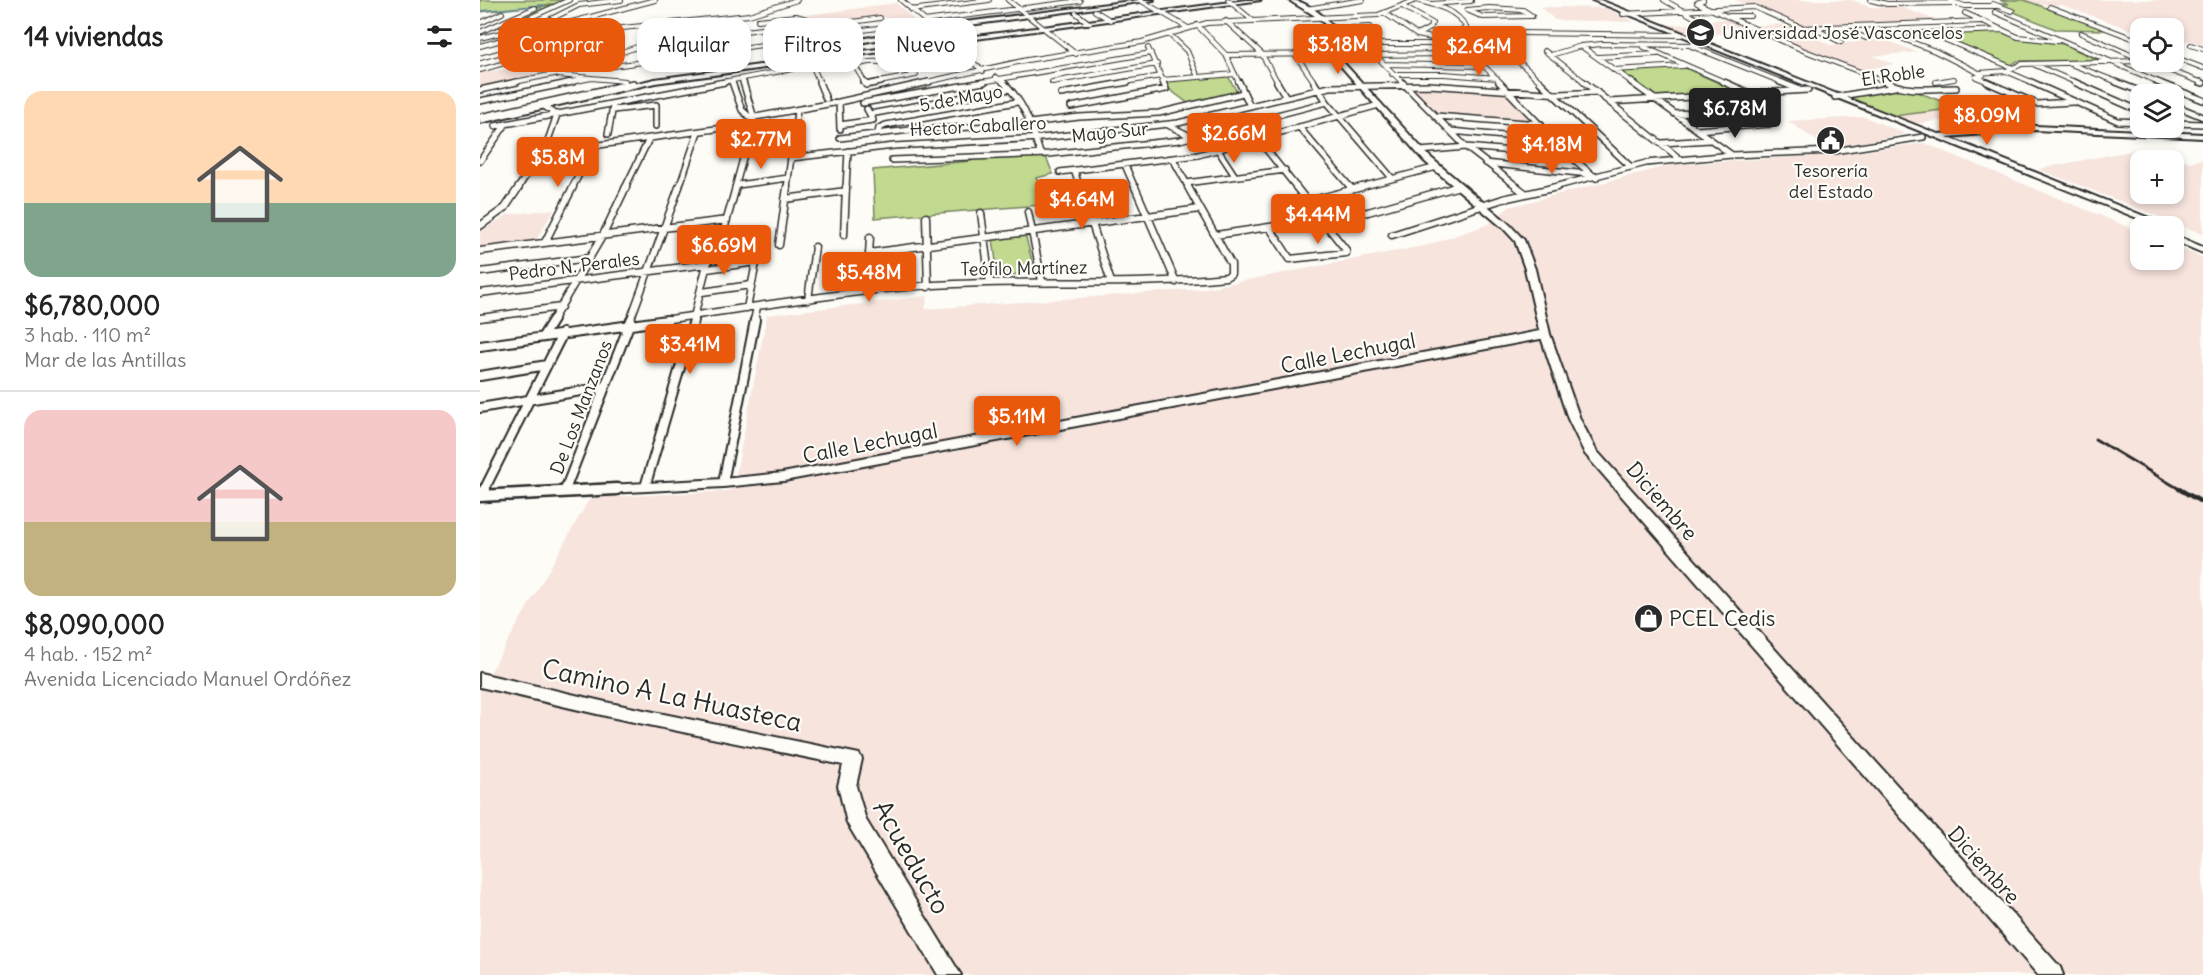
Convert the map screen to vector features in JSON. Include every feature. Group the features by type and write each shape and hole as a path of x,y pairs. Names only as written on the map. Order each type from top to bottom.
{"main road":[{"path":"977,22 1150,0"},
{"path":"977,38 1258,0"},
{"path":"1292,0 1319,18 1336,41 1335,54"},
{"path":"1590,0 1625,13"},
{"path":"1595,0 1765,70 1845,106 2139,216"},
{"path":"1678,35 1723,56 1765,70"},
{"name":"Diciembre","path":"1335,54 1420,151 1519,240 1530,269 1545,334 1574,418 1590,451 2052,975"},
{"path":"480,119 634,84 763,66"},
{"path":"1804,88 1855,105 2130,220"},
{"path":"1804,88 1855,105"},
{"path":"1928,137 2035,128 2203,136"},
{"path":"2184,234 2203,241"},
{"path":"2184,242 2203,250"},
{"name":"Camino A La Huasteca","path":"480,680 602,708 853,759"},
{"name":"Acueducto","path":"853,759 847,786 857,823 950,975"}],"street":[{"path":"530,18 569,0"},
{"path":"553,18 579,5 621,0"},
{"path":"595,9 627,0"},
{"path":"480,46 655,0"},
{"path":"625,28 756,14 797,0"},
{"path":"901,0 920,18"},
{"path":"937,0 957,16"},
{"path":"911,10 989,0"},
{"path":"1008,0 1075,53 1084,64"},
{"path":"1042,0 1049,5"},
{"path":"944,18 1079,0 1110,20"},
{"path":"1305,9 1363,0"},
{"path":"541,153 698,132 1027,60 1142,42 1197,25 1226,21 1386,14 1416,0 1448,11 1465,23 1464,30 1452,40"},
{"path":"1664,0 1700,20"},
{"path":"1703,0 1696,3 1708,10 1898,87 1919,91 1933,87 1956,88"},
{"path":"1871,0 1883,4 1955,3"},
{"path":"1905,0 1915,4"},
{"path":"1948,0 1967,7 1997,6"},
{"path":"1982,0 2012,11"},
{"path":"973,1 988,12"},
{"path":"1141,1 1188,28"},
{"path":"1432,4 1472,1"},
{"path":"1230,2 1252,20"},
{"path":"1653,5 1665,12"},
{"path":"1402,6 1432,23 1430,27 1417,35"},
{"path":"1625,13 1754,7 1797,27 1982,21"},
{"path":"2050,7 2130,38"},
{"path":"484,31 535,8"},
{"path":"1520,9 1532,16 1495,17 1480,16 1467,10 1520,9"},
{"path":"1985,12 2002,11"},
{"path":"1976,12 1965,13 2021,38 2065,42"},
{"path":"1995,12 2107,62 2203,100"},
{"path":"480,23 502,13"},
{"path":"1076,13 1089,23"},
{"path":"480,90 553,74 649,43 761,28 756,14"},
{"path":"1386,14 1417,35 1484,48"},
{"path":"562,18 574,15"},
{"path":"778,18 797,16 804,18"},
{"path":"1723,16 1750,16"},
{"path":"1495,17 1498,23"},
{"path":"758,20 763,19"},
{"path":"1226,21 1261,53 1286,97"},
{"path":"1197,25 1226,55 1250,106"},
{"path":"1865,25 1896,35 2003,30"},
{"path":"1874,25 1935,51 1985,76"},
{"path":"1356,35 1352,27 1369,26 1385,41"},
{"path":"1836,26 1866,38"},
{"path":"1810,27 1841,42"},
{"path":"2106,32 2130,40"},
{"path":"2116,32 2081,33 2130,55"},
{"path":"480,38 496,33"},
{"path":"1596,178 1588,174 1570,156 1484,66 1481,57 1484,48 1492,38 1500,33 1678,35"},
{"path":"1928,33 2013,68"},
{"path":"1169,34 1187,51 1198,77"},
{"path":"1336,41 1356,35 1379,35"},
{"path":"1664,35 1696,45"},
{"path":"1336,41 1375,44 1444,44"},
{"path":"1071,106 1166,89 1151,52 1142,42"},
{"path":"625,65 763,45"},
{"path":"1640,45 1751,94"},
{"path":"1551,56 1581,46 1696,45"},
{"path":"2191,45 2203,49"},
{"path":"1581,46 1732,155"},
{"path":"1545,51 1680,159"},
{"path":"863,103 1151,52"},
{"path":"480,58 498,53"},
{"path":"1295,54 1327,102 1392,178"},
{"path":"1226,55 1335,54"},
{"path":"1525,193 1466,147 1373,54 1438,54 1517,60 1631,167"},
{"path":"1598,57 1659,54"},
{"path":"1723,56 1804,88"},
{"path":"863,58 867,61"},
{"path":"2184,60 2203,66"},
{"path":"858,72 868,86 916,75 885,61 863,62"},
{"path":"2075,102 2033,103 1976,77 2007,73 2013,68 2032,64 2130,61"},
{"path":"2184,61 2203,66"},
{"path":"2068,63 2130,87"},
{"path":"1052,82 1157,64"},
{"path":"1384,64 1484,66"},
{"path":"2032,64 2130,107"},
{"path":"480,70 498,65"},
{"path":"977,66 1000,79 1008,89 1032,123 1034,138 1040,153"},
{"path":"1614,70 1685,66"},
{"path":"1041,70 1079,117"},
{"path":"495,126 613,107 623,102 777,72"},
{"path":"815,72 826,99"},
{"path":"2174,72 2203,83"},
{"path":"1979,73 2007,73 2118,121 2130,122"},
{"path":"553,74 634,84"},
{"path":"1061,94 1162,78 1235,74"},
{"path":"1392,74 1444,74 1497,78"},
{"path":"480,101 592,78"},
{"path":"645,487 702,292 707,266 720,244 738,185 752,120 742,79"},
{"name":"El Roble","path":"1835,97 1954,79"},
{"path":"732,81 737,102 752,120"},
{"path":"480,119 634,84"},
{"name":"Hector Caballero","path":"791,158 894,146 1034,138 1195,121 1318,89 1361,85 1405,85 1554,94 1597,92"},
{"path":"1609,102 1751,94 1804,88"},
{"path":"870,114 1008,89"},
{"path":"840,138 878,133 1032,123 1079,117 1147,114 1243,93"},
{"path":"1697,130 1769,124 1727,95"},
{"path":"840,125 873,118 859,97"},
{"path":"621,109 623,102"},
{"path":"839,102 840,152"},
{"name":"5 de Mayo","path":"878,133 879,128 886,125 1017,102"},
{"name":"Mayo Sur","path":"894,146 892,163 1040,153 1194,137 1327,102"},
{"path":"613,107 621,109 656,105 656,126"},
{"path":"1060,172 1173,159 1218,150 1379,105"},
{"path":"544,106 557,115"},
{"path":"608,134 613,107"},
{"path":"1674,114 1747,109"},
{"path":"2184,109 2203,117"},
{"path":"779,245 797,111"},
{"path":"1147,114 1218,150 1235,176"},
{"path":"480,226 505,208 541,153 557,115"},
{"path":"1436,116 1541,124"},
{"path":"2184,123 2203,124"},
{"path":"480,161 506,124"},
{"path":"1299,127 1352,189"},
{"path":"1451,131 1556,141"},
{"name":"De Los Manzanos","path":"565,490 666,228 698,132"},
{"path":"1392,235 1503,199 1596,178 1631,167 1680,159 1834,151 1928,137"},
{"path":"543,336 603,235 649,139"},
{"path":"1258,139 1309,201 1346,253 1290,259 1270,228"},
{"path":"1662,143 1710,140"},
{"path":"545,242 594,146"},
{"path":"1420,151 1466,147 1570,156"},
{"path":"844,235 848,151"},
{"path":"1173,159 1216,235 1368,212 1459,186"},
{"path":"1485,164 1588,174"},
{"path":"1125,165 1176,282"},
{"path":"1309,201 1437,167"},
{"path":"1074,170 1111,282"},
{"path":"1186,183 1285,170"},
{"path":"738,185 788,178"},
{"path":"785,199 846,191"},
{"path":"869,253 1200,209"},
{"path":"1028,212 1042,280"},
{"path":"981,213 990,283"},
{"path":"926,217 928,287"},
{"path":"480,251 728,220"},
{"name":"Teófilo Martínez","path":"480,346 867,291 1042,280 1176,282 1215,279 1231,274 1232,264 1216,235"},
{"path":"867,291 870,237"},
{"path":"808,300 815,247"},
{"path":"747,308 758,252"},
{"path":"480,272 589,258"},
{"name":"Pedro N. Perales","path":"480,293 650,271 756,262"},
{"path":"702,292 751,285"},
{"path":"480,318 561,307"},
{"path":"723,483 757,307"},
{"path":"480,496 563,333"},
{"name":"Calle Lechugal","path":"480,496 723,483 783,477 1545,334"},
{"path":"480,376 547,365"},
{"path":"480,408 606,387"}],"shaded area":[{"path":"1735,0 1852,0 1869,7 1901,7 1938,21 1801,27"},
{"path":"2025,0 2203,0 2203,47 2200,46 2202,44 2192,41 2184,41 2184,18 2130,18 2130,29 2062,5 2036,4"},
{"path":"896,3 912,18 884,17 863,20 863,18 807,18 801,16"},
{"path":"1540,7 1606,8 1634,22 1555,20"},
{"name":"Universidad José Vasconcelos","path":"1724,19 1747,28 1721,30 1726,33 1693,37 1664,25 1703,24 1699,21"},
{"path":"1786,24 1830,45 1883,39 1917,52 1873,56 1894,64 1859,71 1747,26"},
{"path":"498,70 549,73 480,88 480,71"},
{"path":"1433,86 1456,91 1505,93 1532,121 1440,113 1411,87"},
{"path":"1957,108 1977,116 1912,124 1893,116"},
{"path":"1865,117 1906,134 1826,147 1788,121"},
{"path":"1924,143 2130,228 2130,270 2184,270 2184,250 2203,258 2203,975 480,975 480,679 491,671 590,498 730,491 736,474 767,315 928,296 925,309 1201,289 1428,245 1489,224 1509,207 1671,165 1843,154"},
{"path":"2130,151 2130,204 2184,204 2184,160 2190,162 2203,159 2203,234 2184,227 2184,216 2157,216 2038,169"},
{"path":"554,209 535,242 480,248 480,232 507,215"}],"green space":[{"path":"480,0 564,0 523,18 515,18 539,7 553,4 480,12"},
{"path":"2000,0 2024,0 2109,30 2055,29 1998,4 2009,4"},
{"path":"1998,31 2019,39 2063,44 2098,60 2017,61 2011,65 1937,34"},
{"path":"1683,67 1741,93 1656,97 1618,71"},
{"path":"1228,76 1237,92 1189,104 1169,89 1165,80"},
{"path":"1898,87 1907,88 1959,108 1893,116 1840,97"},
{"path":"1046,157 1053,174 1036,178 1043,190 1049,189 1053,204 875,218 873,170 971,161 971,158"},
{"path":"1025,234 1035,272 998,277 993,239"}],"waterway":[{"path":"480,11 543,5 540,9"}],"railway":[{"path":"2095,439 2181,490"},
{"path":"2179,489 2203,503"}],"place":[{"name":"Universidad José Vasconcelos","path":"1701,32"},
{"name":"Tesorería del Estado","path":"1831,141"},
{"name":"PCEL Cedis","path":"1648,618"}]}
